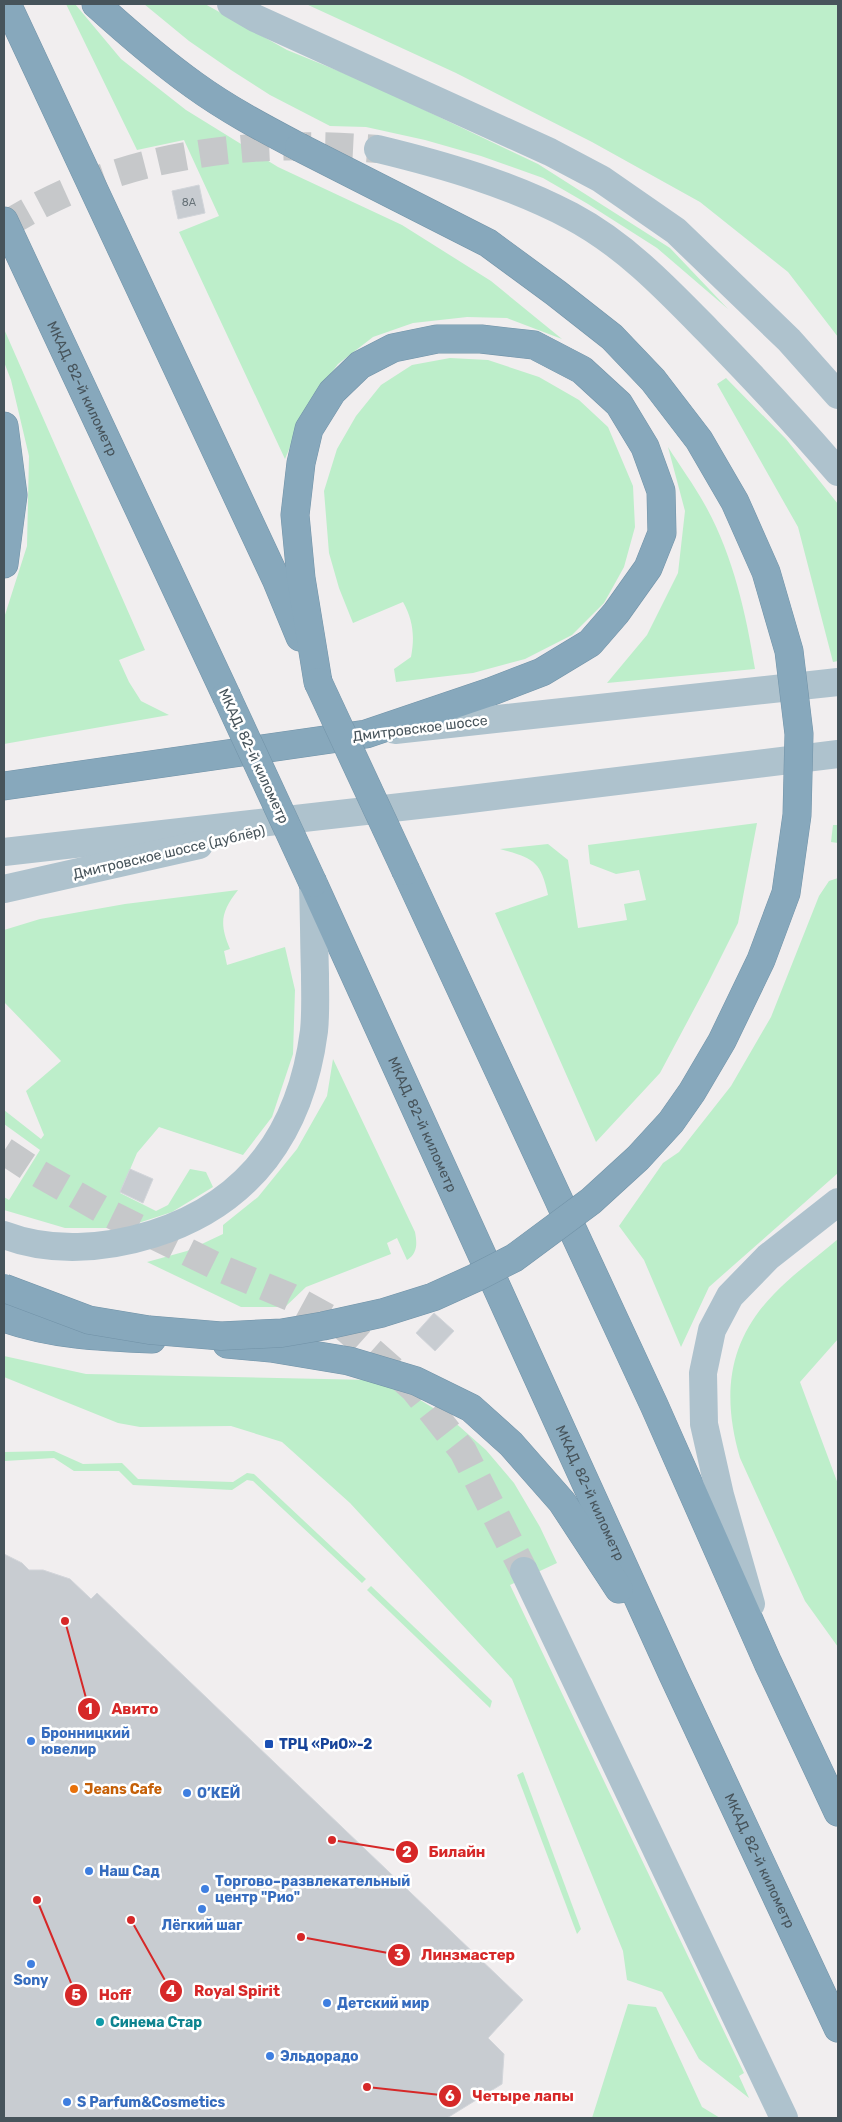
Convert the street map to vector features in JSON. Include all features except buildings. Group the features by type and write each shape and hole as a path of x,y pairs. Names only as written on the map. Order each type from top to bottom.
{"highway":[{"path":"7,4 276,579 318,682 654,1405 768,1663 838,1812"},
{"path":"4,1288 89,1320 149,1330 221,1336 282,1332 324,1326 382,1313 433,1297 514,1258 591,1201 638,1158 671,1122 692,1092 722,1042 761,960 786,893 797,815 799,734 789,651 766,572 735,502 699,440 653,380 612,337 488,243 249,121 194,85 132,37 96,4"},
{"name":"МКАД, 82-й километр","path":"4,221 313,883 666,1659 838,2028"},
{"path":"318,682 301,578 295,515 301,463 309,429 332,392 360,365 393,348 437,339 481,339 534,345 582,370 619,404 645,447 662,491 662,533 648,568 616,613 590,643 542,672 490,692 366,734"},
{"path":"4,426 13,495 4,564"},
{"name":"Дмитровское шоссе","path":"4,786 366,734"},
{"path":"4,1318 48,1331 97,1338 207,1342 271,1348 349,1361 416,1381 471,1408 512,1444 562,1502 666,1659"}],"main road":[{"path":"230,4 255,18 550,152 601,179 676,231 789,340 838,395"},
{"path":"378,149 444,165 504,186 572,217 637,260 769,393 838,472"},
{"name":"Дмитровское шоссе","path":"366,734 838,682"},
{"path":"4,852 838,754"},
{"name":"Дмитровское шоссе (дублёр)","path":"4,889 335,814"},
{"path":"4,904 116,864"},
{"path":"4,1235 38,1244 69,1248 128,1242 179,1226 222,1202 259,1168 283,1134 300,1097 308,1062 314,1030 315,997 313,883"},
{"path":"768,1663 720,1495 704,1424 703,1373 712,1330 730,1296 768,1257 838,1202"},
{"path":"524,1572 784,2118"}],"green space":[{"path":"66,4 75,4 121,59 186,110 278,167 402,225 491,281 562,339 507,318 467,317 413,323 373,337 338,364 307,406 285,459 179,232 219,216 184,140 137,150"},
{"path":"144,4 205,4 287,50 368,83 538,164 670,248 728,309 657,248 543,178 481,156 425,140 366,127 330,126 270,95 231,70 189,41"},
{"path":"306,4 838,4 838,337 788,272 700,202 592,142 456,73"},
{"path":"4,329 145,650 119,660 129,682 141,701 169,715 4,744 4,618 27,546 29,456 11,380 4,362"},
{"path":"450,358 488,360 539,377 579,400 608,427 633,486 635,527 624,567 604,603 572,635 525,659 473,673 396,682 394,669 411,657 413,635 409,615 403,602 353,623 339,588 329,553 324,491 337,449 356,416 381,385 412,365"},
{"path":"726,378 786,439 838,504 838,661 833,662 798,527 717,384"},
{"path":"668,447 701,498 715,524 731,564 743,606 755,669 607,683 647,635 678,573 685,511"},
{"path":"757,823 738,923 708,983 660,1073 596,1142 495,913 548,895 545,883 538,867 533,862 520,855 500,849 548,844 568,860 578,928 627,920 624,904 646,900 639,870 616,874 590,864 588,845"},
{"path":"833,825 838,825 838,843 831,842"},
{"path":"838,878 838,1173 709,1287 681,1347 644,1260 619,1226 663,1163 679,1152 731,1086 771,1017 819,896 829,881"},
{"path":"238,890 225,911 223,925 230,949 224,951 227,965 285,947 295,990 293,1054 272,1117 243,1155 159,1127 137,1153 120,1193 156,1211 168,1205 190,1169 206,1172 213,1187 172,1212 123,1228 65,1228 4,1210 4,1197 9,1200 40,1150 4,1124 4,1110 41,1139 44,1135 26,1091 61,1061 4,1002 4,930 40,919 125,904"},
{"path":"333,1059 415,1232 416,1248 411,1257 407,1260 397,1238 387,1243 391,1254 306,1287 285,1307 241,1307 147,1262 187,1251 223,1234 223,1225 258,1197 297,1149 327,1096"},
{"path":"838,1239 838,1339 800,1382 838,1484 838,1647 805,1601 740,1458 734,1435 730,1392 738,1351 746,1331 758,1312 789,1280"},
{"path":"4,1356 86,1374 371,1380 417,1398 451,1419 486,1450 514,1483 540,1527 557,1563 510,1585 744,2073 739,2076 749,2098 699,2059 662,1992 627,1980 623,1951 512,1679 350,1503 282,1442 231,1426 140,1427 118,1423 4,1377"},
{"path":"54,1451 83,1464 122,1463 138,1479 233,1482 247,1473 254,1474 366,1579 362,1583 253,1481 247,1480 232,1490 133,1485 119,1471 74,1471 54,1458 5,1461 5,1452"},
{"path":"371,1586 492,1701 490,1708 367,1590"},
{"path":"523,1772 581,1929 577,1934 517,1775"},
{"path":"628,2004 656,2007 702,2107 720,2118 592,2118"}],"tunnel":[{"path":"4,226 47,201 92,182 138,167 184,156 280,147 329,146 378,149"},
{"path":"4,1151 36,1172 108,1213 220,1268 290,1297 343,1326 414,1389 463,1451 524,1571"}],"place":[{"name":"Авито","path":"65,1621"},
{"name":"Бронницкий ювелир","path":"31,1741"},
{"name":"ТРЦ «РиО»-2","path":"269,1744"},
{"name":"Jeans Cafe","path":"74,1789"},
{"name":"О’КЕЙ","path":"187,1793"},
{"name":"Билайн","path":"332,1840"},
{"name":"Наш Сад","path":"89,1871"},
{"name":"Торгово–развлекательный центр \"Рио\"","path":"205,1889"},
{"name":"Hoff","path":"37,1900"},
{"name":"Лёгкий шаг","path":"202,1909"},
{"name":"Royal Spirit","path":"131,1920"},
{"name":"Линзмастер","path":"301,1937"},
{"name":"Sony","path":"31,1964"},
{"name":"Детский мир","path":"327,2003"},
{"name":"Синема Стар","path":"100,2022"},
{"name":"Эльдорадо","path":"270,2056"},
{"name":"Четыре лапы","path":"367,2087"},
{"name":"S Parfum&Cosmetics","path":"67,2102"}]}
